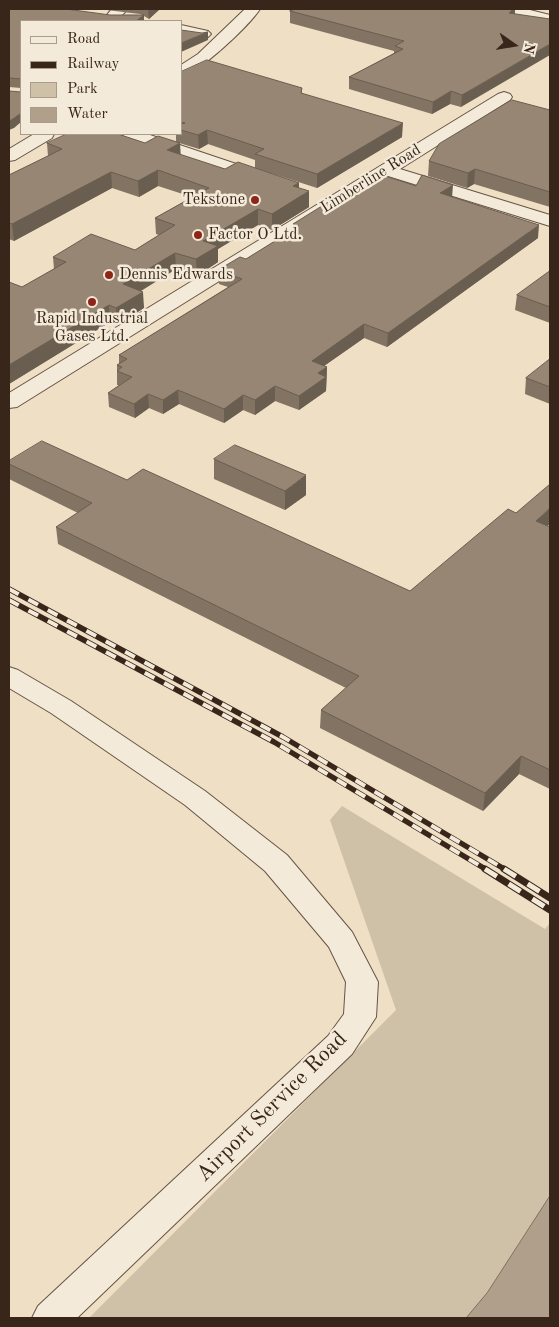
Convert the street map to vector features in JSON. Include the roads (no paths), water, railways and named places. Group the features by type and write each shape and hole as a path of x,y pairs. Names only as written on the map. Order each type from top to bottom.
{"street":[{"path":"182,71 204,57 252,9"},
{"path":"509,9 541,11 550,19"},
{"path":"93,14 121,15"},
{"path":"182,29 203,34"},
{"name":"Limberline Road","path":"9,402 324,199 386,170 504,97"},
{"path":"9,156 44,135"},
{"path":"134,135 279,184"},
{"path":"386,170 550,221"},
{"name":"Airport Service Road","path":"9,676 62,707 196,798 276,863 341,940 362,982 360,1017 340,1046 51,1318"}],"water":[{"path":"550,1196 550,1318 466,1318 487,1293"}],"railway":[{"path":"9,589 283,737 506,870"},
{"path":"9,600 274,742 487,870"},
{"path":"485,869 550,910"},
{"path":"504,869 550,898"}],"place":[{"name":"Tekstone","path":"255,200"},
{"name":"Factor O Ltd.","path":"198,235"},
{"name":"Dennis Edwards","path":"109,275"},
{"name":"Rapid Industrial Gases Ltd.","path":"92,302"}]}
